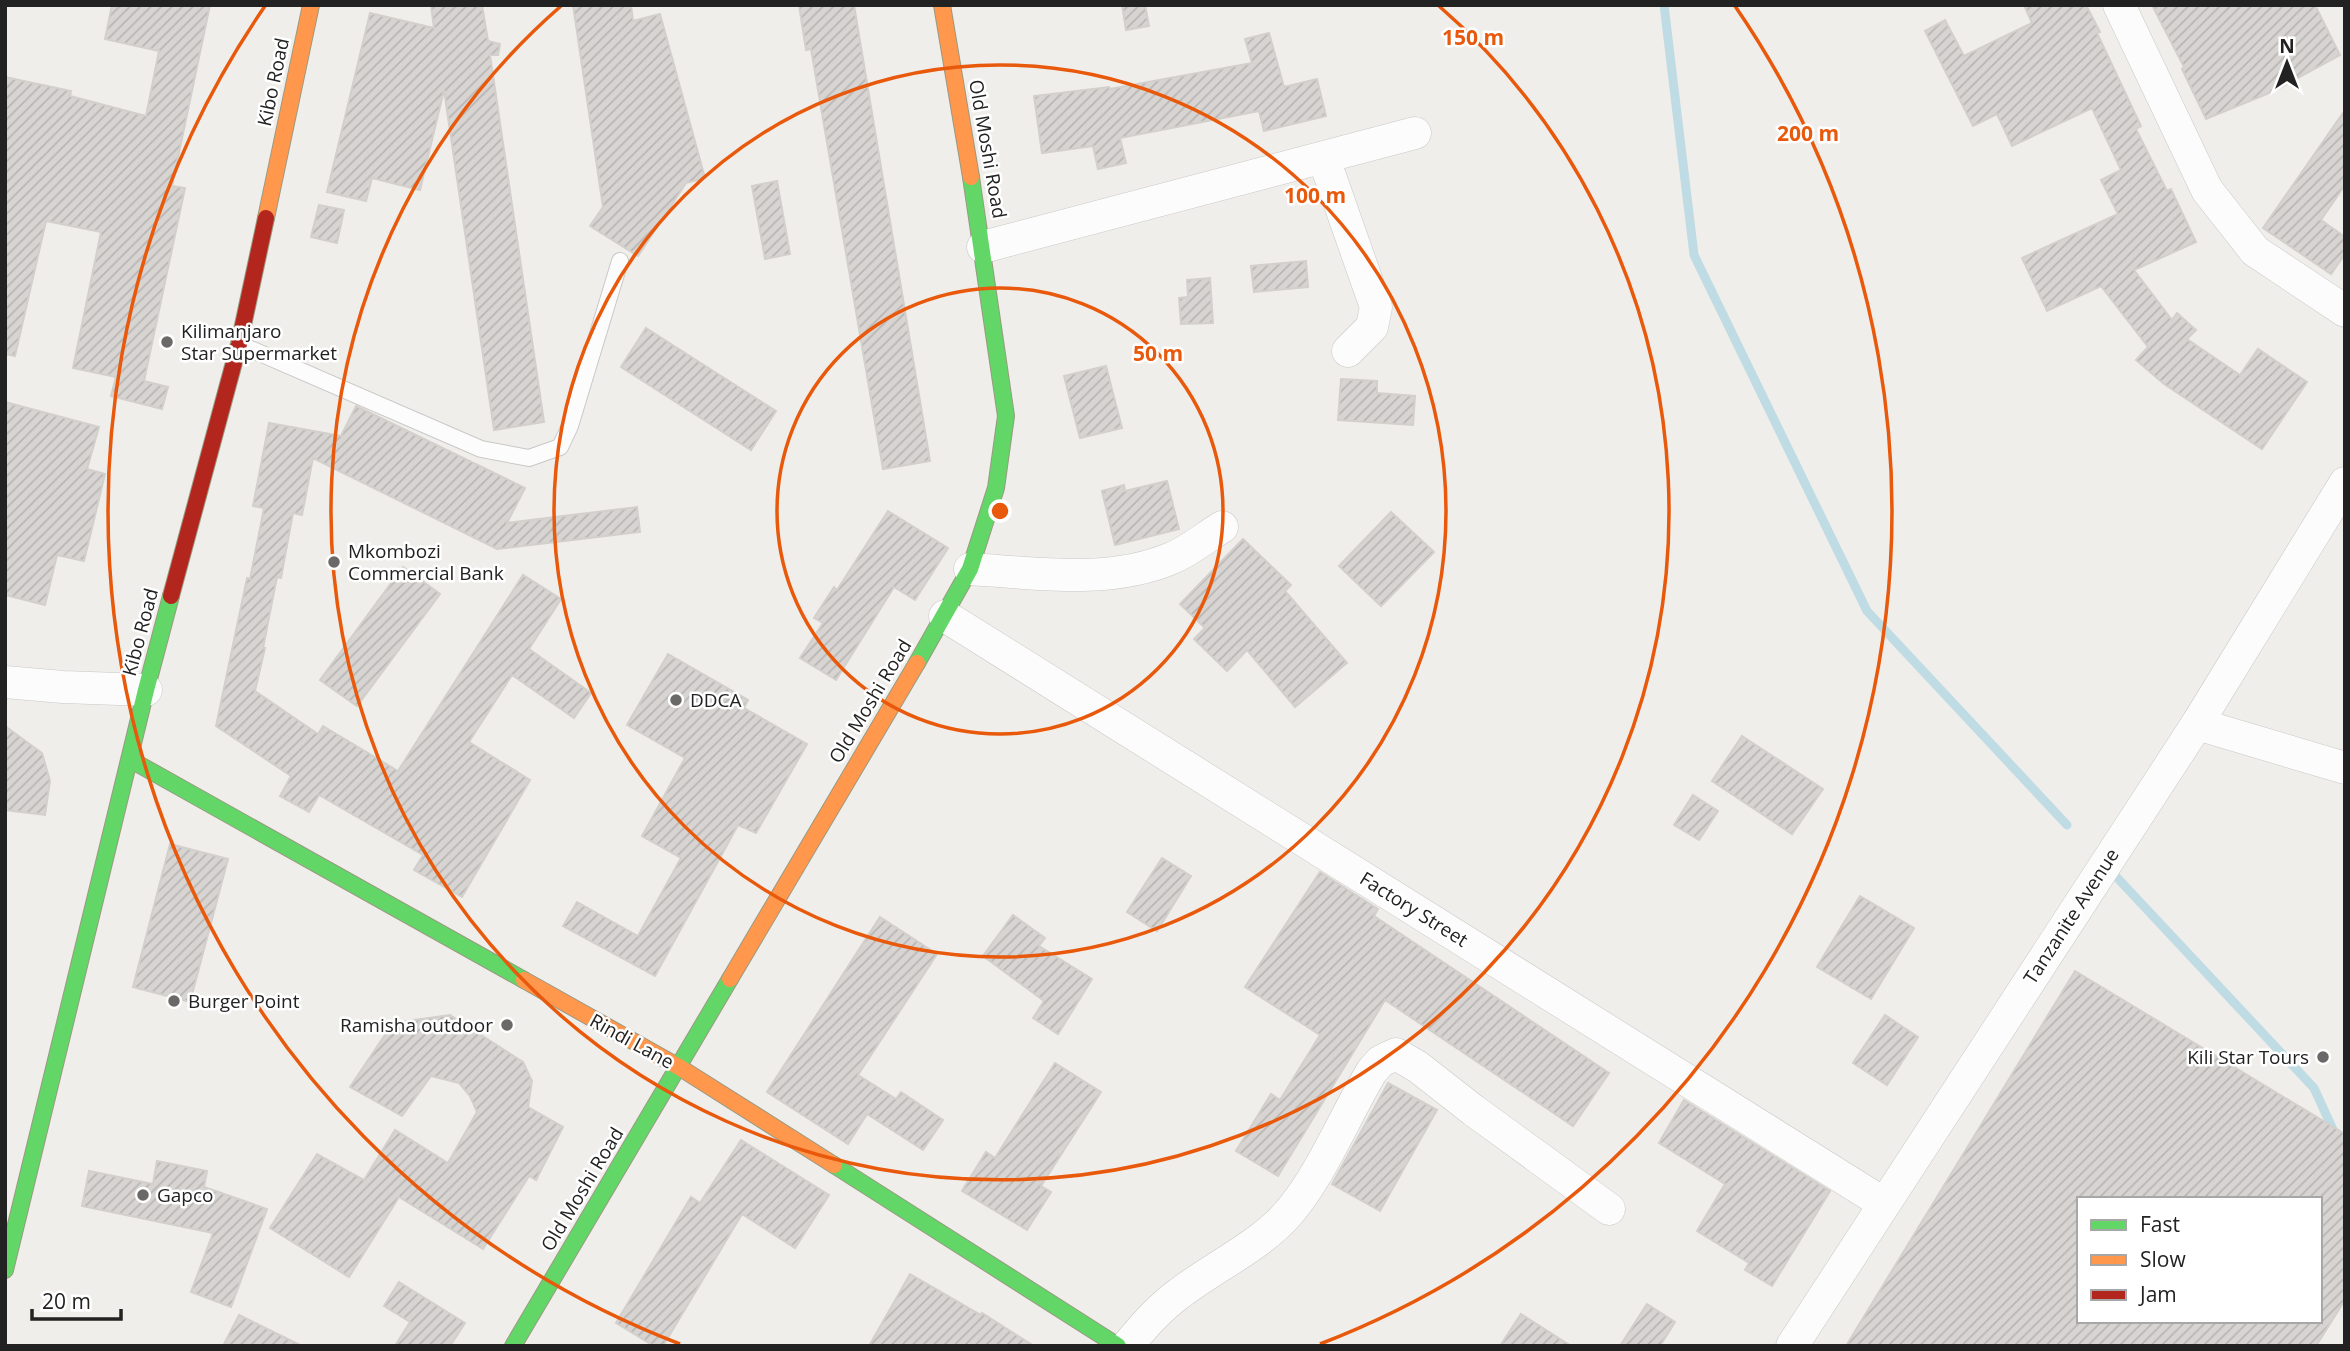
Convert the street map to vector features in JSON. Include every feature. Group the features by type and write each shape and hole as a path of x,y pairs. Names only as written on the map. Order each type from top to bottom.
{"street":[{"name":"Kibo Road","path":"5,1270 146,690 239,344 311,5"},
{"name":"Old Moshi Road","path":"513,1346 945,616 970,569 996,488 1006,416 983,247 942,5"},
{"path":"2119,5 2207,190 2255,251 2345,311"},
{"path":"983,247 1415,133"},
{"path":"1324,159 1376,307 1372,327 1349,351"},
{"name":"Tanzanite Avenue","path":"1792,1346 2197,723 2345,483"},
{"path":"970,569 1052,574 1122,572 1149,567 1175,557 1222,527"},
{"name":"Factory Street","path":"945,616 1883,1203"},
{"path":"5,682 146,690"},
{"path":"2197,723 2345,768"},
{"name":"Rindi Lane","path":"131,760 679,1067 1118,1346"},
{"path":"1127,1346 1155,1314 1179,1293 1258,1242 1286,1217 1311,1180 1372,1071 1381,1061 1396,1054 1418,1067 1609,1209"}],"lane":[{"path":"239,344 481,449 529,458 560,447 570,426 620,261"}],"building":[{"path":"112,5 210,5 172,186 185,188 144,381 168,387 162,409 111,396 116,377 73,368 101,232 46,221 15,356 5,354 5,77 71,91 70,96 146,116 159,51 105,39"},
{"path":"431,5 482,5 488,41 500,44 498,55 490,55 544,422 494,430 444,90 420,190 372,178 366,201 327,192 370,13 434,28"},
{"path":"573,5 631,5 633,21 660,14 705,178 686,183 638,256 590,226 603,207"},
{"path":"799,5 854,5 930,461 883,469 811,49 806,50"},
{"path":"1122,5 1145,5 1149,26 1126,30"},
{"path":"2024,5 2086,5 2141,126 2136,129 2167,191 2171,189 2196,242 2134,270 2172,320 2177,313 2196,330 2187,339 2240,375 2258,349 2307,382 2262,449 2164,384 2136,360 2148,347 2101,286 2047,311 2022,258 2118,214 2101,180 2121,170 2092,108 2012,146 1997,114 1973,126 1925,31 1945,20 1964,56 2032,23"},
{"path":"2152,5 2315,5 2340,55 2274,91 2206,119 2182,69 2184,67"},
{"path":"1269,33 1284,87 1317,79 1326,116 1264,131 1259,111 1120,138 1126,163 1098,169 1093,146 1042,153 1034,96 1110,89 1252,63 1245,39"},
{"path":"2345,110 2345,185 2321,220 2345,237 2345,254 2331,274 2263,228"},
{"path":"777,181 790,254 765,259 752,186"},
{"path":"319,205 344,210 337,243 311,237"},
{"path":"1306,261 1308,287 1254,292 1251,266"},
{"path":"1210,278 1213,323 1181,324 1179,298 1188,297 1187,280"},
{"path":"646,328 776,411 751,450 621,367"},
{"path":"1106,366 1122,428 1080,438 1064,376"},
{"path":"1341,379 1377,381 1377,393 1415,396 1413,425 1338,420"},
{"path":"5,402 99,427 87,469 105,474 84,561 57,555 45,605 5,595"},
{"path":"356,406 525,488 507,523 637,507 640,532 497,549 313,458 302,515 293,513 281,578 277,577 255,691 318,734 323,726 398,771 523,575 561,599 529,649 591,693 574,718 512,675 469,742 530,780 462,897 414,870 423,855 319,795 309,812 280,796 291,776 216,726 264,508 253,506 269,423 341,436"},
{"path":"1167,481 1179,529 1115,545 1102,491 1124,485 1125,491"},
{"path":"888,511 948,548 915,600 894,587 836,680 800,658 823,623 814,618 834,587 837,590"},
{"path":"1391,512 1434,552 1381,606 1339,566"},
{"path":"1243,539 1291,585 1285,591 1347,663 1295,707 1247,650 1227,671 1194,639 1205,628 1180,604"},
{"path":"403,567 440,594 357,706 320,680"},
{"path":"668,654 748,700 744,708 807,744 756,833 738,825 655,976 563,926 577,902 638,936 681,858 642,836 685,758 627,725"},
{"path":"5,726 42,753 50,781 45,815 5,810"},
{"path":"1742,736 1823,789 1792,834 1712,781"},
{"path":"1693,795 1718,811 1699,840 1674,825"},
{"path":"170,844 228,859 190,1002 133,987"},
{"path":"1162,858 1191,876 1157,931 1127,912"},
{"path":"1320,872 1378,909 1374,916 1609,1073 1573,1126 1385,1000 1278,1176 1236,1151 1271,1094 1280,1100 1320,1035 1245,987"},
{"path":"1860,896 1914,928 1871,999 1817,967"},
{"path":"1013,915 1045,938 1039,946 1092,979 1058,1034 1033,1018 1044,1001 983,956"},
{"path":"880,917 937,954 858,1075 896,1099 901,1092 943,1120 923,1150 867,1114 848,1144 767,1092"},
{"path":"2075,971 2345,1134 2345,1300 2316,1346 1846,1346"},
{"path":"450,1015 523,1062 532,1081 528,1107 563,1127 536,1180 529,1176 483,1249 399,1197 349,1277 270,1228 317,1154 364,1180 395,1130 448,1163 477,1112 470,1096 459,1083 431,1076 402,1116 350,1087 393,1023"},
{"path":"1885,1015 1918,1037 1887,1085 1853,1063"},
{"path":"1055,1063 1101,1092 1041,1186 1051,1192 1027,1230 962,1191 986,1152 995,1158"},
{"path":"1388,1083 1437,1110 1380,1211 1332,1184"},
{"path":"1684,1100 1830,1191 1772,1286 1745,1270 1749,1263 1697,1231 1725,1184 1659,1143"},
{"path":"741,1140 829,1195 795,1248 742,1214 663,1346 654,1346 616,1323 691,1197 700,1203"},
{"path":"157,1161 207,1171 204,1187 267,1209 231,1307 191,1292 213,1233 82,1206 89,1171 153,1184"},
{"path":"910,1274 981,1315 982,1313 1034,1346 869,1346"},
{"path":"399,1282 465,1323 450,1346 395,1346 410,1322 384,1306"},
{"path":"1647,1304 1675,1322 1660,1346 1620,1346"},
{"path":"1521,1314 1571,1346 1500,1346"},
{"path":"239,1315 302,1346 223,1346"}],"waterway":[{"path":"1664,5 1694,255 1867,611 2067,825"},
{"path":"2109,869 2314,1088 2336,1136"}],"traffic: fast":[{"path":"917,663 970,569 996,488 1006,416 971,177"},
{"path":"5,1270 171,596"},
{"path":"131,760 524,980"},
{"path":"513,1346 730,979"},
{"path":"834,1165 1118,1346"}],"traffic: slow":[{"path":"266,218 311,5"},
{"path":"942,5 971,177"},
{"path":"730,979 917,663"},
{"path":"524,980 679,1067 834,1165"}],"traffic: jam":[{"path":"171,596 239,344 266,218"}],"place":[{"name":"Kilimanjaro Star Supermarket","path":"167,342"},
{"name":"Mkombozi Commercial Bank","path":"334,562"},
{"name":"DDCA","path":"676,700"},
{"name":"Burger Point","path":"174,1001"},
{"name":"Ramisha outdoor","path":"507,1025"},
{"name":"Kili Star Tours","path":"2323,1057"},
{"name":"Gapco","path":"143,1195"}]}
